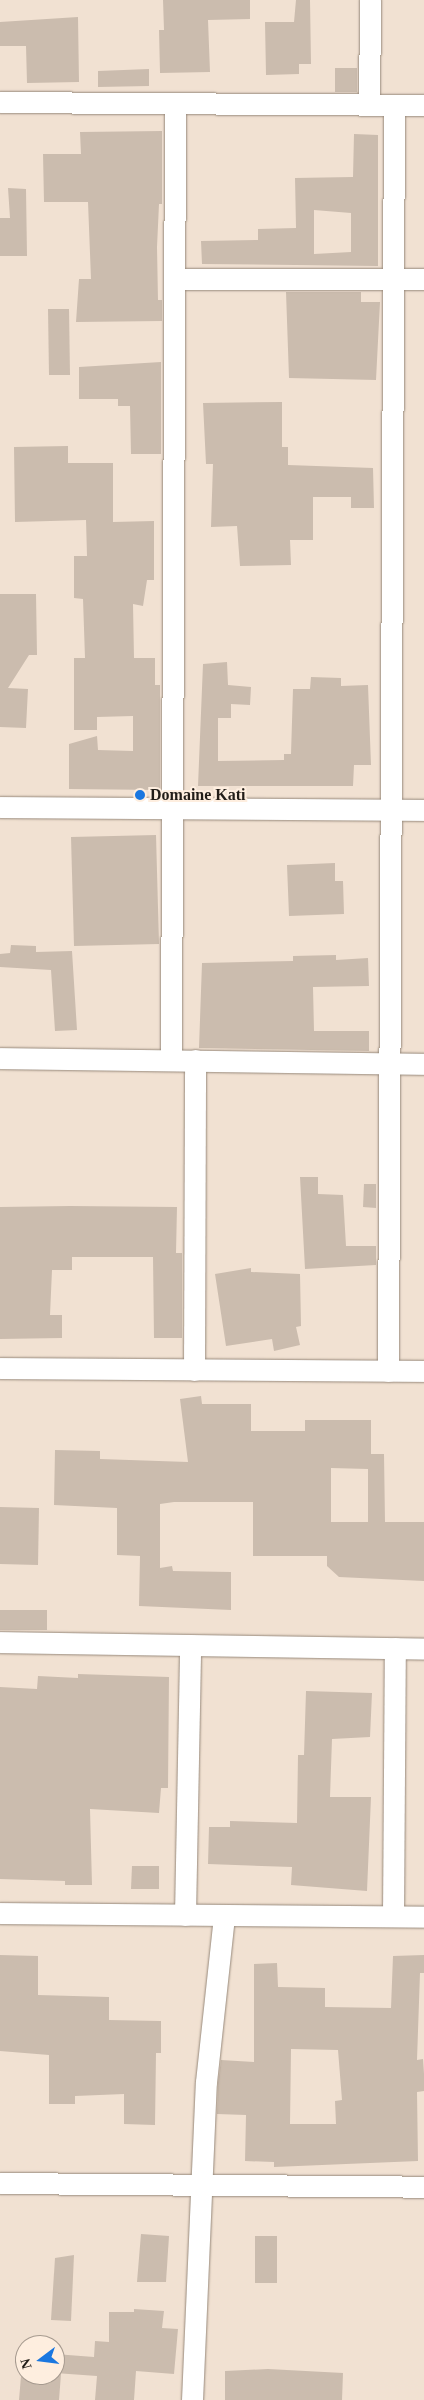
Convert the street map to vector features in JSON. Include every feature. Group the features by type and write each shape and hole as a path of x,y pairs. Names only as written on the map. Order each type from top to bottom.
{"street":[{"path":"369,104 370,0"},
{"path":"0,102 424,105"},
{"path":"170,1059 175,103"},
{"path":"388,1371 394,105"},
{"path":"174,279 424,279"},
{"path":"0,807 424,810"},
{"path":"0,1058 389,1061 424,1064"},
{"path":"194,1370 195,1060"},
{"path":"0,1368 424,1371"},
{"path":"0,1642 424,1649"},
{"path":"185,1915 190,1645"},
{"path":"393,1916 395,1648"},
{"path":"0,1913 424,1917"},
{"path":"192,2400 206,2082 224,1915"},
{"path":"0,2183 424,2187"}],"building":[{"path":"163,0 250,0 250,19 208,20 210,72 160,73 159,30 164,30"},
{"path":"296,0 310,0 311,64 299,64 299,74 266,75 265,22 294,22"},
{"path":"78,17 79,82 27,83 26,46 0,46 0,22"},
{"path":"335,68 357,68 357,92 335,92"},
{"path":"149,69 149,86 98,87 98,71"},
{"path":"162,131 162,204 159,204 157,247 158,300 162,300 162,321 76,322 79,279 91,279 88,202 44,202 43,154 81,154 80,132"},
{"path":"354,134 378,135 378,266 202,264 201,241 258,240 258,229 296,228 295,178 353,177","holes":["314,210 351,213 351,252 314,254"]},
{"path":"8,188 26,189 27,256 0,256 0,218 10,218"},
{"path":"286,292 361,292 361,302 380,302 376,380 289,378"},
{"path":"48,309 69,309 70,375 49,375"},
{"path":"161,362 161,454 131,454 130,406 118,406 118,399 79,399 79,367"},
{"path":"282,402 282,447 288,447 288,465 373,468 374,508 351,508 351,497 313,497 313,540 290,540 291,565 240,566 237,526 211,527 213,464 206,464 203,403"},
{"path":"68,446 68,463 113,463 113,522 154,521 154,580 147,580 143,606 133,604 134,658 155,658 155,685 160,685 160,790 69,789 69,744 97,736 98,750 133,751 133,716 97,717 97,730 74,730 74,658 85,658 83,599 74,598 74,556 87,556 86,520 15,522 14,447"},
{"path":"0,594 36,594 37,655 29,655 8,688 28,689 26,728 0,727"},
{"path":"227,662 228,685 251,687 250,705 231,704 231,718 218,718 218,761 284,760 284,754 291,754 293,689 310,689 311,677 341,678 341,686 368,685 371,765 354,765 353,786 198,786 203,664"},
{"path":"156,835 159,944 74,946 71,837"},
{"path":"335,863 335,881 343,881 344,914 289,916 287,865"},
{"path":"11,945 36,946 36,952 72,951 77,1030 55,1031 51,970 0,967 0,954 10,953"},
{"path":"336,955 336,960 368,958 369,986 313,987 314,1031 369,1031 369,1051 199,1048 202,963 293,961 293,956"},
{"path":"300,1177 318,1177 318,1194 343,1195 346,1246 376,1246 376,1265 305,1269"},
{"path":"364,1184 376,1184 376,1208 363,1207"},
{"path":"0,1207 177,1207 176,1253 182,1253 182,1338 154,1338 153,1257 72,1257 72,1270 52,1270 50,1315 62,1315 62,1338 0,1339"},
{"path":"251,1268 251,1272 300,1274 301,1326 296,1327 300,1345 274,1351 272,1339 226,1346 215,1274"},
{"path":"201,1396 202,1404 251,1404 251,1431 305,1431 305,1420 371,1420 371,1454 384,1454 385,1522 424,1522 424,1581 339,1577 327,1566 327,1556 253,1556 253,1502 174,1502 160,1504 160,1568 172,1566 173,1571 231,1572 231,1610 139,1606 140,1556 117,1555 117,1508 54,1505 55,1450 100,1451 100,1459 188,1462 180,1399","holes":["331,1468 368,1469 368,1522 331,1522"]},
{"path":"0,1507 39,1508 38,1565 0,1564"},
{"path":"0,1610 47,1610 47,1630 0,1630"},
{"path":"78,1674 169,1677 168,1788 161,1788 159,1813 90,1809 92,1885 65,1885 65,1881 0,1879 0,1687 37,1689 38,1676 78,1678"},
{"path":"306,1691 372,1693 370,1737 332,1739 330,1797 371,1797 367,1891 291,1885 292,1867 208,1864 209,1827 230,1827 230,1821 297,1823 298,1755 304,1755"},
{"path":"132,1866 159,1866 159,1889 131,1889"},
{"path":"0,1955 38,1956 38,1995 109,1997 109,2020 161,2021 161,2053 156,2053 155,2125 124,2124 124,2094 75,2096 75,2104 49,2104 49,2055 0,2051"},
{"path":"424,1955 424,1973 420,1973 417,2060 423,2059 424,2091 417,2092 418,2161 274,2167 274,2162 245,2161 246,2115 217,2114 218,2083 221,2060 254,2062 254,1964 277,1963 278,1987 325,1988 325,2007 391,2008 393,1956","holes":["291,2049 338,2050 342,2100 335,2101 336,2124 290,2124"]},
{"path":"141,2234 169,2236 166,2282 137,2282"},
{"path":"255,2236 277,2236 277,2283 255,2283"},
{"path":"74,2255 71,2321 51,2320 55,2258"},
{"path":"134,2309 164,2311 162,2328 178,2329 174,2374 136,2371 134,2400 95,2400 97,2376 65,2374 65,2355 94,2357 95,2341 109,2342 109,2312 134,2312"},
{"path":"268,2369 343,2373 342,2400 225,2400 225,2371"},
{"path":"20,2385 60,2385 59,2400 19,2400"}],"place":[{"name":"Domaine Kati","path":"140,795"}]}
